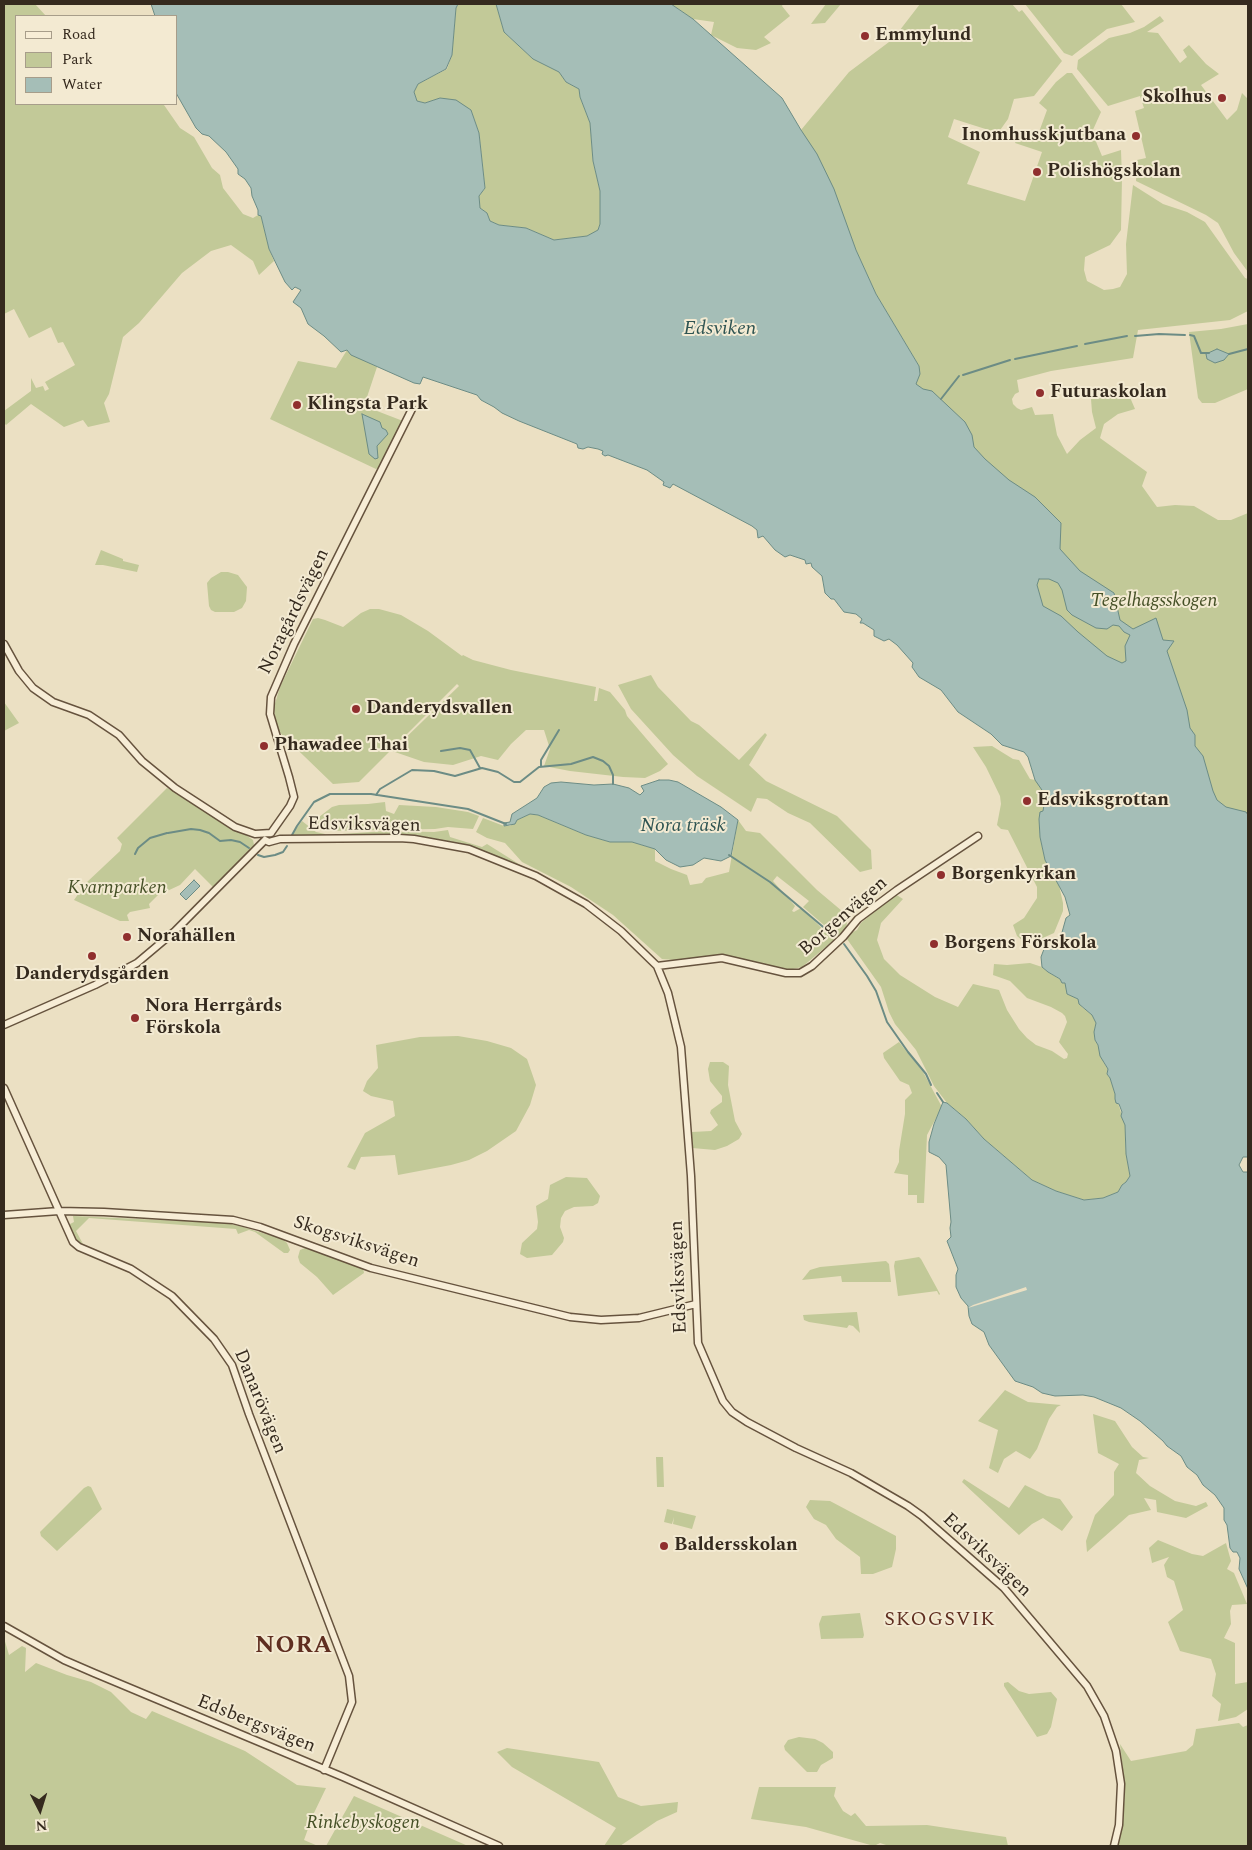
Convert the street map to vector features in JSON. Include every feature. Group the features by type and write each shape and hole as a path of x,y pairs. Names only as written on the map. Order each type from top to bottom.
{"street":[{"name":"Noragårdsvägen","path":"4,1025 95,985 137,963 175,932 268,837 293,801 294,797 270,714 271,697 294,644 412,409"},
{"name":"Edsviksvägen","path":"4,644 19,671 32,688 53,702 89,715 119,735 142,761 174,788 234,827 268,837 399,838 470,849 536,876 586,904 621,931 657,966 668,993 681,1047 691,1176 698,1343 723,1401 732,1412 779,1439 851,1473 922,1516 1004,1588 1087,1686 1104,1716 1116,1751 1121,1784 1119,1825 1114,1846"},
{"name":"Borgenvägen","path":"657,966 722,958 786,973 800,973 812,966 858,920 897,890 978,836"},
{"name":"Danarövägen","path":"4,1088 73,1242 79,1247 131,1269 172,1296 214,1339 232,1366 349,1676 352,1702 324,1770"},
{"name":"Skogsviksvägen","path":"4,1215 59,1211 218,1218 260,1227 371,1268 570,1317 601,1320 639,1318 696,1304"},
{"name":"Edsbergsvägen","path":"4,1626 64,1660 499,1846"}],"green space":[{"path":"4,4 35,4 45,15 15,15 15,105 164,105 180,128 194,137 212,168 220,175 223,188 243,214 253,218 258,215 261,216 274,261 259,275 253,261 231,245 211,251 182,273 139,323 123,337 109,394 104,403 110,422 88,427 83,420 64,427 31,404 6,425 4,423 4,411 31,391 31,378 36,388 43,386 45,391 49,389 45,382 75,365 63,342 58,343 51,327 29,338 14,309 4,314"},
{"path":"458,4 496,4 504,32 533,59 559,72 566,82 579,89 580,97 590,123 593,161 600,191 600,224 598,230 593,234 554,240 526,228 499,225 490,221 487,213 480,208 479,196 485,188 479,133 471,110 441,98 425,103 417,101 414,92 418,84 447,69 452,55 456,8"},
{"path":"671,4 783,4 782,6 790,16 764,37 771,43 756,50 737,48 711,35 714,22 693,19"},
{"path":"826,4 841,4 825,23 811,24"},
{"name":"Tegelhagsskogen","path":"920,4 1012,4 1019,12 1022,10 1062,61 1034,96 1014,99 1008,119 998,133 954,119 948,137 980,152 967,184 1025,201 1042,152 1015,143 1020,131 1039,132 1047,110 1039,103 1056,82 1067,73 1072,73 1101,112 1092,132 1102,156 1121,150 1121,230 1110,245 1085,257 1084,270 1087,281 1104,290 1113,289 1120,287 1127,274 1126,244 1133,185 1163,204 1187,212 1205,222 1245,278 1248,279 1248,311 1230,320 1138,330 1133,358 1051,371 1017,380 1019,392 1012,399 1013,404 1021,410 1032,407 1035,415 1053,414 1057,435 1067,454 1080,440 1096,428 1091,399 1107,394 1129,395 1135,409 1118,414 1104,424 1100,438 1147,472 1142,486 1157,507 1175,505 1194,506 1218,520 1231,520 1248,513 1248,1001 1008,601 873,387 919,366 876,294 801,130 849,72 893,39"},
{"path":"1025,4 1121,4 1135,22 1107,29 1072,56 1064,53"},
{"path":"1160,16 1164,21 1147,32 1158,33 1180,63 1187,57 1183,50 1189,45 1206,64 1219,74 1201,85 1227,120 1237,110 1242,93 1248,99 1248,272 1234,253 1218,223 1206,215 1136,181 1137,160 1146,158 1135,111 1144,108 1140,96 1108,106 1077,69 1078,60 1109,38 1130,33 1144,27"},
{"path":"1248,324 1248,389 1215,403 1202,403 1198,398 1189,332"},
{"path":"347,350 377,367 364,406 403,421 381,467 376,469 270,419 298,361 336,368"},
{"path":"101,550 123,559 123,561 139,565 137,572 95,565"},
{"path":"221,572 238,575 247,587 246,601 242,608 234,612 215,612 209,606 207,583"},
{"path":"370,609 379,609 401,615 428,631 462,656 473,660 511,670 596,687 594,701 597,701 599,688 610,692 625,710 627,716 668,764 660,771 645,778 570,771 544,766 550,749 544,730 526,730 498,760 481,756 453,765 424,762 392,751 459,686 457,684 359,782 333,784 276,729 274,707 280,687 313,619 318,618 343,627 361,613"},
{"path":"651,675 658,687 691,721 699,725 739,760 765,733 767,735 749,765 766,781 837,816 871,850 872,869 860,872 810,823 788,813 767,799 757,798 751,812 697,776 673,755 631,709 618,685"},
{"path":"4,702 19,723 4,731"},
{"path":"992,746 1013,759 1019,760 1030,779 1035,780 1040,785 1044,793 1042,799 1043,811 1039,819 1040,837 1045,860 1059,885 1063,911 1054,933 1036,941 1023,941 1017,936 1013,925 1024,918 1037,898 1037,887 1008,830 1001,829 997,825 1001,804 1000,796 986,767 973,747"},
{"name":"Kvarnparken","path":"167,788 213,812 253,840 254,845 213,887 195,869 180,885 165,892 163,890 149,904 150,908 130,912 127,915 129,921 120,921 74,900 86,883 120,851 122,844 117,838"},
{"path":"385,802 386,811 394,814 399,805 436,807 468,812 479,816 473,829 448,827 435,829 324,831 316,829 310,824 332,807"},
{"path":"530,814 538,815 586,835 610,842 632,842 655,849 655,861 687,875 690,885 702,883 706,878 729,872 738,820 746,831 760,833 817,890 845,914 846,929 838,937 803,907 809,901 777,876 773,881 795,906 792,911 794,912 801,908 834,940 802,967 788,970 732,957 714,955 675,960 662,959 613,915 571,887 522,862 505,843 487,838 476,832 483,818 504,826 510,826 517,820"},
{"path":"302,821 316,832 325,834 325,836 290,837"},
{"path":"448,830 450,837 482,847 487,844 522,866 469,846 414,836 328,837 327,835 386,831 434,832"},
{"path":"895,894 903,899 881,923 877,940 884,959 900,975 935,997 958,1007 973,984 999,990 1007,1010 1027,1038 1036,1045 1052,1051 1064,1059 1067,1058 1068,1054 1059,1042 1067,1022 1065,1016 1051,1007 1027,998 1010,981 993,975 994,964 1030,963 1042,967 1066,983 1067,994 1078,999 1082,1007 1092,1015 1096,1023 1095,1040 1108,1069 1107,1074 1125,1125 1126,1154 1130,1176 1118,1192 1103,1198 1084,1200 1056,1191 1032,1180 984,1139 966,1119 947,1103 934,1086 916,1050 895,1024 881,987 847,939 851,933 857,930 861,923"},
{"path":"458,1036 487,1041 511,1048 527,1059 536,1085 530,1105 516,1131 487,1151 469,1160 451,1165 398,1175 395,1155 361,1157 355,1170 347,1167 365,1133 395,1116 393,1101 371,1096 363,1091 367,1081 378,1068 376,1045 420,1037"},
{"path":"899,1042 923,1072 942,1107 927,1135 924,1203 917,1203 917,1195 908,1195 908,1175 894,1173 899,1162 905,1100 912,1093 909,1085 900,1081 884,1058 883,1053"},
{"path":"710,1062 723,1062 729,1066 728,1085 735,1121 742,1134 739,1139 715,1150 692,1148 692,1132 711,1131 718,1125 710,1113 711,1110 722,1102 722,1096 710,1081 708,1069"},
{"path":"566,1177 587,1178 600,1196 598,1203 593,1206 574,1207 565,1211 561,1218 560,1227 564,1238 563,1242 552,1255 527,1258 520,1254 522,1243 537,1229 536,1206 548,1199 550,1185"},
{"path":"73,1216 226,1223 282,1239 287,1243 290,1250 288,1253 284,1253 255,1232 249,1230 238,1234 236,1229 89,1218 76,1231 83,1244 76,1240 69,1230 68,1225 74,1222"},
{"path":"305,1248 363,1268 364,1273 333,1295 317,1277 300,1263 298,1257 300,1250"},
{"path":"919,1257 940,1294 937,1291 898,1296 895,1261"},
{"path":"886,1261 889,1264 891,1282 842,1282 841,1276 802,1280 810,1270 820,1267"},
{"path":"857,1312 860,1333 853,1326 849,1325 847,1328 809,1322 804,1320 803,1315"},
{"path":"1005,1390 1028,1402 1061,1405 1057,1407 1049,1419 1037,1449 1030,1459 1016,1451 1004,1459 998,1473 989,1468 998,1430 978,1421"},
{"path":"1093,1414 1115,1421 1132,1447 1143,1457 1149,1458 1139,1460 1136,1473 1150,1486 1175,1501 1196,1506 1206,1502 1208,1506 1186,1518 1157,1512 1156,1500 1144,1498 1151,1510 1129,1515 1087,1552 1086,1541 1095,1515 1114,1495 1114,1472 1119,1464 1098,1453"},
{"path":"656,1457 663,1457 664,1487 657,1487"},
{"path":"964,1479 1009,1508 1025,1485 1047,1496 1060,1499 1073,1517 1062,1531 1043,1518 1019,1535 962,1482"},
{"path":"88,1486 91,1487 102,1509 57,1551 41,1536 40,1532"},
{"path":"810,1500 830,1501 896,1536 896,1549 892,1567 873,1574 861,1574 860,1557 836,1539 826,1525 814,1519 806,1507"},
{"path":"667,1509 696,1516 692,1529 673,1524 674,1517 672,1524 664,1522"},
{"path":"1158,1540 1192,1554 1203,1556 1226,1543 1231,1561 1227,1569 1234,1573 1247,1604 1232,1605 1230,1611 1231,1624 1224,1638 1235,1643 1235,1684 1248,1682 1248,1709 1236,1717 1218,1721 1221,1704 1212,1696 1216,1674 1211,1659 1180,1651 1168,1622 1183,1610 1174,1581 1167,1577 1164,1565 1169,1557 1152,1563 1149,1548"},
{"path":"860,1613 863,1638 821,1639 819,1624 822,1616"},
{"path":"4,1638 9,1655 22,1646 26,1648 25,1672 36,1663 91,1682 111,1692 131,1712 146,1719 152,1711 245,1751 297,1785 326,1788 304,1840 318,1846 4,1846"},
{"path":"1008,1682 1019,1691 1029,1694 1051,1692 1057,1699 1051,1727 1047,1734 1037,1737 1004,1686 1004,1683"},
{"path":"1239,1723 1243,1727 1248,1725 1248,1846 1117,1846 1123,1821 1125,1787 1120,1744 1131,1761 1186,1751 1193,1745 1196,1729"},
{"path":"799,1737 815,1739 823,1743 833,1752 833,1758 821,1765 817,1772 807,1772 785,1750 784,1746 788,1740"},
{"path":"507,1748 599,1762 618,1797 641,1806 678,1802 677,1812 657,1821 620,1846 604,1846 616,1828 512,1767 497,1752"},
{"path":"759,1787 836,1787 834,1796 843,1811 851,1816 855,1813 866,1826 927,1825 1006,1837 1008,1846 889,1846 880,1843 874,1846 806,1827 751,1819"},
{"name":"Rinkebyskogen","path":"354,1796 468,1846 326,1846"}],"water":[{"name":"Edsviken","path":"151,4 458,4 456,8 452,55 446,69 418,84 414,92 417,101 425,103 440,98 456,100 471,110 479,133 485,188 479,196 480,208 487,213 490,221 499,225 526,228 554,240 587,236 598,230 600,224 600,191 593,161 590,123 580,97 579,89 566,82 559,72 533,59 504,32 496,4 671,4 693,19 782,98 817,154 834,189 856,250 876,294 919,366 920,374 916,384 923,389 932,391 965,422 972,435 974,447 985,459 1009,480 1035,497 1061,523 1060,549 1080,571 1114,593 1120,620 1133,629 1156,618 1163,640 1174,641 1167,651 1187,710 1190,728 1195,735 1195,746 1203,756 1213,791 1217,800 1226,807 1246,812 1248,815 1248,1157 1243,1157 1239,1165 1243,1172 1248,1172 1248,1589 1239,1569 1240,1558 1237,1552 1233,1552 1230,1548 1227,1525 1224,1520 1224,1508 1215,1495 1203,1485 1197,1475 1187,1467 1181,1456 1140,1421 1121,1408 1094,1397 1083,1395 1055,1396 1042,1393 1033,1387 1015,1381 989,1345 984,1332 972,1324 968,1306 961,1298 956,1287 958,1269 947,1241 951,1237 951,1222 946,1165 939,1157 929,1152 929,1142 934,1124 943,1102 947,1103 966,1119 984,1139 1032,1180 1056,1191 1084,1200 1103,1198 1118,1192 1130,1176 1126,1154 1125,1125 1107,1074 1108,1069 1100,1056 1095,1040 1096,1023 1092,1015 1079,1004 1078,999 1067,994 1065,983 1062,983 1060,979 1042,967 1041,957 1044,949 1055,944 1061,936 1066,918 1070,915 1065,897 1045,860 1040,837 1039,819 1040,812 1043,811 1042,799 1044,793 1035,780 1028,757 1024,752 1002,745 991,734 958,712 941,690 919,677 912,667 913,663 897,645 889,639 884,641 874,636 874,630 860,623 862,619 856,614 844,612 834,599 831,599 825,593 822,576 812,567 811,563 806,564 805,560 790,555 785,557 775,550 763,536 758,538 757,530 752,526 673,484 670,488 663,485 664,482 647,470 608,455 605,456 602,454 603,451 598,449 578,448 577,444 502,413 481,400 477,395 423,377 420,384 414,383 351,355 347,350 341,352 308,324 301,308 293,302 301,290 295,287 292,290 285,282 269,249 261,216 258,215 251,188 245,179 238,174 238,169 226,152 209,136 202,134 196,128 178,96 178,15 155,15","holes":["1039,579 1049,579 1058,583 1062,590 1067,610 1072,615 1096,628 1107,629 1113,625 1119,626 1130,635 1125,646 1126,661 1122,663 1107,656 1061,616 1043,606 1037,585"]},
{"path":"1217,349 1229,354 1224,360 1215,363 1207,359 1206,354"},
{"path":"362,414 380,422 382,428 388,434 377,446 378,458 375,459 369,454"},
{"name":"Nora träsk","path":"659,780 678,782 721,807 738,820 731,856 721,861 704,858 693,865 680,867 666,860 655,849 632,842 610,842 586,835 538,815 530,814 517,820 515,824 504,826 504,823 510,822 512,814 537,798 544,787 551,783 613,784 629,788 640,795 644,791 641,786"},
{"path":"194,880 200,886 186,900 180,894"}],"pier":[{"path":"1026,1287 1027,1290 968,1308 973,1305"}],"waterway":[{"path":"1135,336 1159,334 1185,335"},
{"path":"1190,335 1194,336 1201,353 1209,353"},
{"path":"1085,344 1127,336"},
{"path":"1015,359 1077,346"},
{"path":"1229,354 1248,349"},
{"path":"963,375 1010,360"},
{"path":"941,399 959,376"},
{"path":"541,767 541,760 559,730"},
{"path":"441,751 460,748 470,750 480,768"},
{"path":"376,795 380,789 412,770 434,771 455,776 482,768 498,772 514,782 520,782 539,767 571,764 593,757 609,766 613,775 613,784"},
{"path":"292,835 314,802 330,794 371,794 468,809 506,824"},
{"path":"168,833 191,829 200,830 209,833 220,841 231,840 240,842 249,848"},
{"path":"135,854 138,848 150,838 167,833"},
{"path":"258,855 264,857 275,855 283,852 287,846"},
{"path":"729,855 770,882 835,937"},
{"path":"844,944 876,991 887,1022 926,1074 931,1085"},
{"path":"937,1093 943,1102"}],"place":[{"name":"Emmylund","path":"865,36"},
{"name":"Skolhus","path":"1222,98"},
{"name":"Inomhusskjutbana","path":"1136,136"},
{"name":"Polishögskolan","path":"1037,172"},
{"name":"Futuraskolan","path":"1040,393"},
{"name":"Klingsta Park","path":"297,405"},
{"name":"Danderydsvallen","path":"356,709"},
{"name":"Phawadee Thai","path":"264,746"},
{"name":"Edsviksgrottan","path":"1027,801"},
{"name":"Borgenkyrkan","path":"941,875"},
{"name":"Norahällen","path":"127,937"},
{"name":"Borgens Förskola","path":"934,944"},
{"name":"Danderydsgården","path":"92,956"},
{"name":"Nora Herrgårds Förskola","path":"135,1018"},
{"name":"Baldersskolan","path":"664,1546"}],"district":[{"name":"SKOGSVIK","path":"940,1621"},
{"name":"NORA","path":"294,1647"}]}
